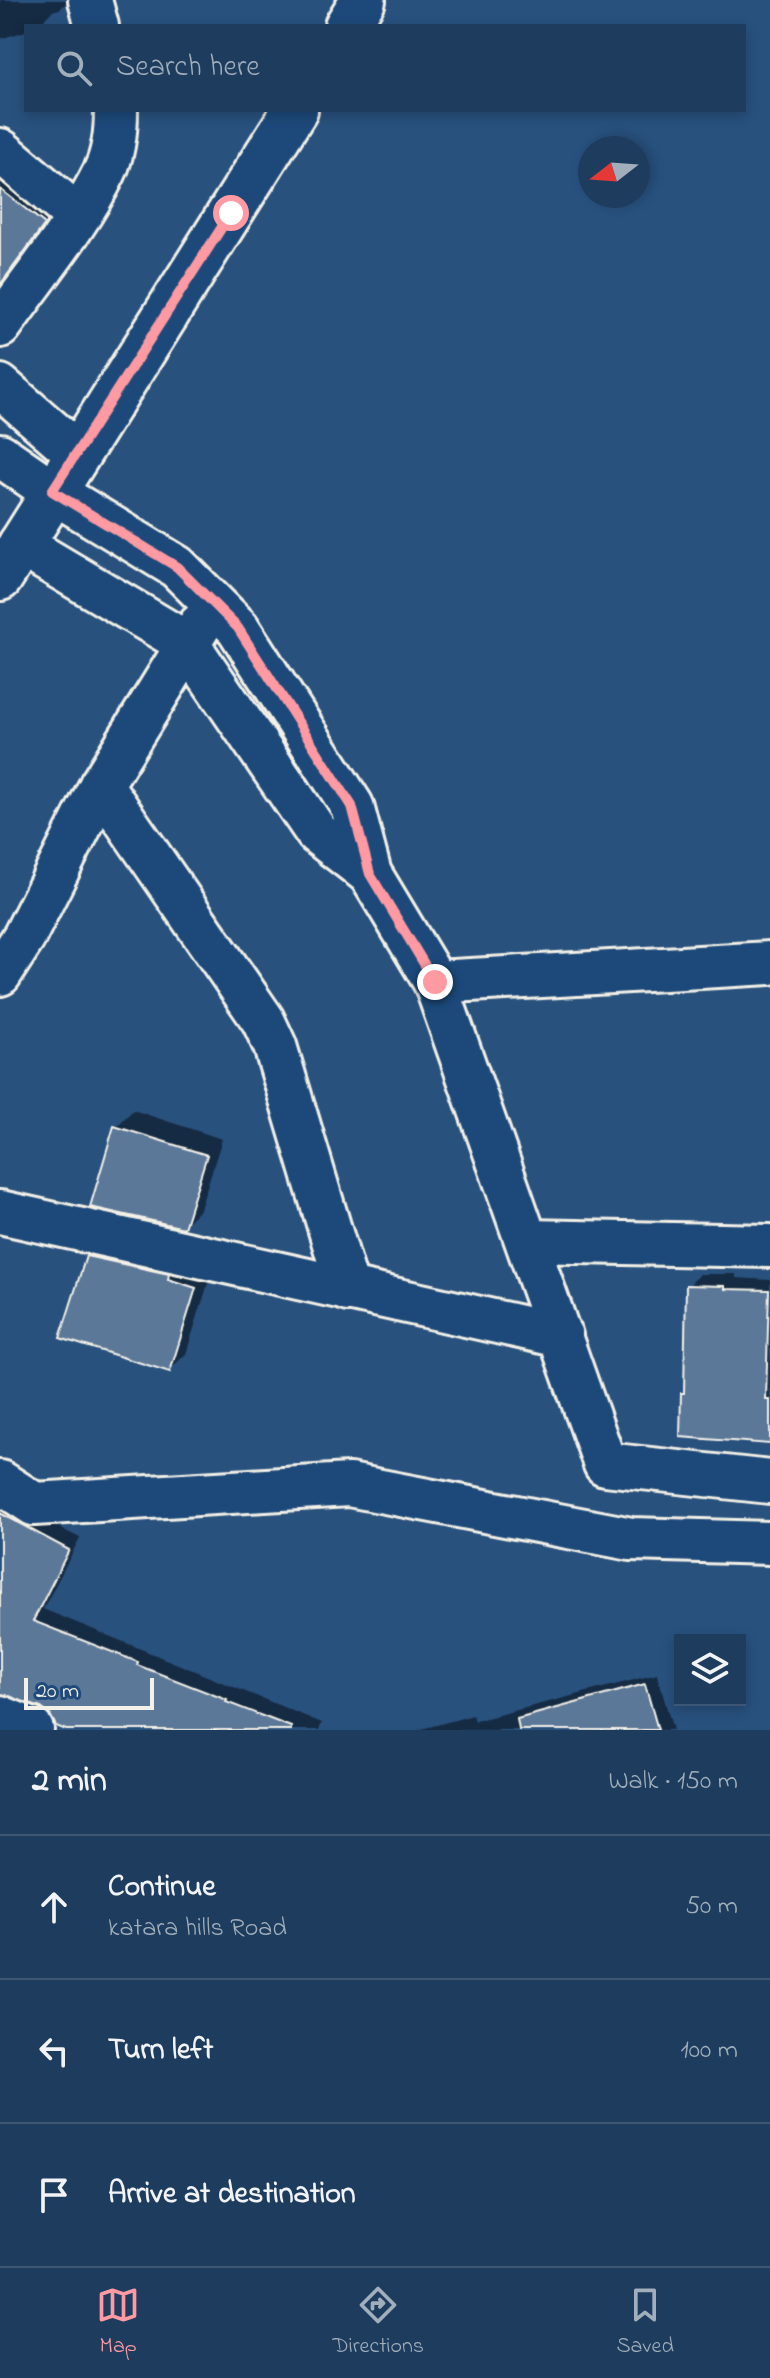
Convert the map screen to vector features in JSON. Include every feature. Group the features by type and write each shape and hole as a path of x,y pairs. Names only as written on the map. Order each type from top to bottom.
{"main road":[{"path":"348,24 363,0"},
{"path":"10,561 294,112"}],"street":[{"path":"90,0 96,24"},
{"path":"0,326 106,169 117,131 116,112"},
{"path":"0,150 77,216"},
{"path":"0,386 77,453"},
{"path":"0,455 52,491 177,567 215,603 238,628 352,806 370,874 435,982 605,1464 770,1482"},
{"path":"10,561 188,644 317,833 370,874"},
{"path":"0,974 24,937 101,785 215,603"},
{"path":"101,785 263,1020 275,1046 348,1290"},
{"path":"435,982 770,963"},
{"path":"0,1212 561,1336"},
{"path":"527,1241 770,1246"},
{"path":"0,1482 34,1504 349,1485 631,1539 770,1543"},
{"path":"0,1717 32,1730"}],"building":[{"path":"0,189 45,224 0,285"},
{"path":"114,1126 207,1155 184,1228 90,1207"},
{"path":"86,1256 169,1274 168,1279 196,1288 170,1372 60,1338"},
{"path":"686,1285 769,1290 766,1400 770,1400 770,1444 680,1437"},
{"path":"0,1513 69,1550 33,1621 138,1662 137,1665 291,1727 291,1730 66,1730 56,1726 50,1715 41,1708 0,1694"},
{"path":"645,1684 658,1730 519,1730 517,1719"}],"route":[{"path":"231,213 52,491 177,567 238,628 352,806 370,874 435,982"}]}
